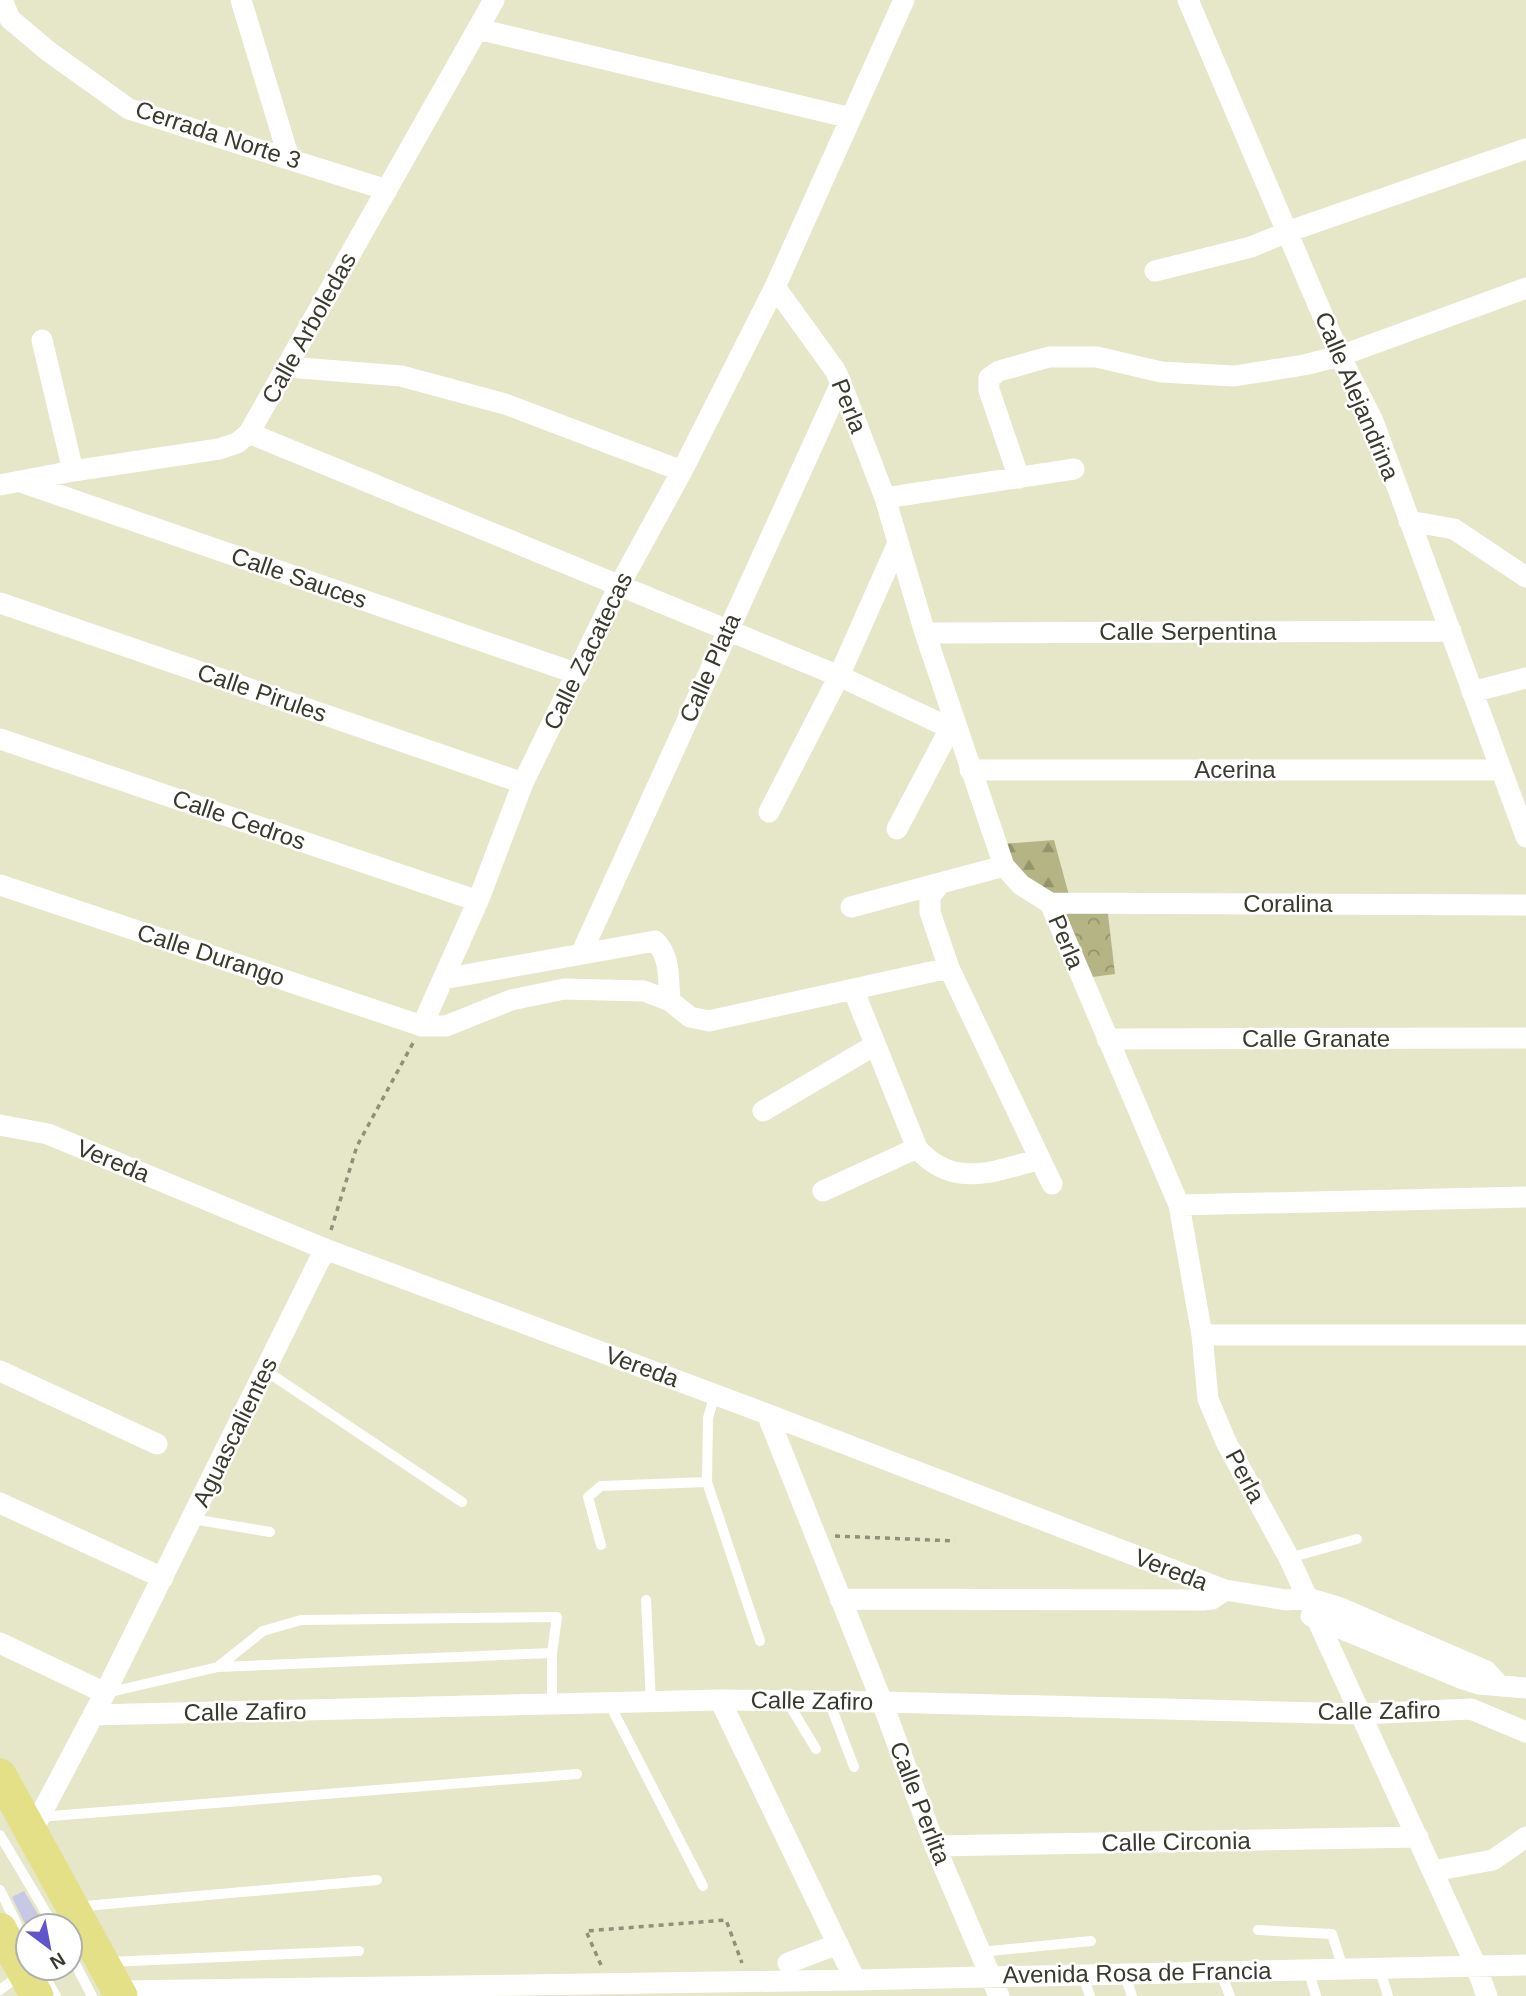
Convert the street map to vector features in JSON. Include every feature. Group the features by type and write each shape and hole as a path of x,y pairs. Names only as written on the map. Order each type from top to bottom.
{"main road":[{"path":"0,1775 61,1912"},
{"path":"0,1929 14,1953"},
{"path":"84,1941 102,1962 111,1994"}],"street":[{"name":"Cerrada Norte 3","path":"2,0 10,19 48,51 129,109 387,190"},
{"path":"241,0 289,158"},
{"name":"Calle Arboledas","path":"10,483 219,449 237,443 249,433 494,0"},
{"name":"Calle Zacatecas","path":"422,1026 478,901 523,783 619,586 682,471 775,286 904,0"},
{"name":"Calle Alejandrina","path":"1188,0 1340,356 1373,421 1500,771 1520,801 1526,837"},
{"path":"478,29 851,118"},
{"path":"1155,271 1251,247 1526,149"},
{"name":"Perla","path":"775,286 835,370 841,383 885,498 952,724 1004,866 1021,885 1050,903 1179,1205 1202,1335 1208,1399 1226,1442 1308,1598 1418,1837 1487,1996"},
{"path":"1018,478 989,390 989,378 999,371 1049,357 1097,357 1161,372 1234,376 1304,365 1340,356 1526,288"},
{"path":"42,340 73,471"},
{"path":"287,367 401,376 505,404 682,471"},
{"name":"Calle Plata","path":"581,954 841,383"},
{"path":"249,433 728,629 952,724 897,829"},
{"path":"885,498 1074,469"},
{"name":"Calle Sauces","path":"10,483 578,674"},
{"path":"1409,521 1454,529 1526,576"},
{"path":"769,812 839,676 898,543"},
{"name":"Calle Pirules","path":"0,603 523,783"},
{"name":"Calle Serpentina","path":"925,633 1451,631"},
{"path":"1472,692 1526,678"},
{"name":"Calle Cedros","path":"0,739 478,901"},
{"name":"Acerina","path":"970,770 1500,771"},
{"path":"851,907 1004,866"},
{"path":"940,883 930,897 930,912 949,968 1052,1184"},
{"name":"Calle Durango","path":"0,885 422,1026"},
{"name":"Coralina","path":"1050,903 1526,905"},
{"path":"443,979 655,941 664,950 667,961 670,1001"},
{"path":"422,1026 446,1026 511,1000 564,989 644,991 670,1001 690,1017 709,1020 949,968"},
{"path":"853,989 917,1148 930,1163 950,1172 986,1174 1040,1159"},
{"name":"Calle Granate","path":"1107,1039 1526,1038"},
{"path":"763,1111 875,1045"},
{"name":"Vereda","path":"0,1125 58,1138 325,1249 767,1413 1224,1590 1286,1600 1308,1598 1338,1607 1488,1680"},
{"path":"823,1191 917,1148"},
{"path":"1179,1205 1526,1197"},
{"name":"Aguascalientes","path":"24,1828 105,1693 325,1249"},
{"path":"1202,1335 1526,1335"},
{"path":"0,1371 157,1444"},
{"name":"Calle Perlita","path":"767,1413 882,1702 935,1846 999,1996"},
{"path":"0,1503 163,1578"},
{"path":"840,1599 1203,1600 1212,1599 1224,1590"},
{"name":"Vereda","path":"1286,1600 1318,1620 1488,1680 1526,1688"},
{"path":"0,1643 105,1693"},
{"path":"1471,1709 1488,1680"},
{"path":"720,1700 855,1980"},
{"name":"Calle Zafiro","path":"93,1715 720,1700 829,1701 1361,1714 1471,1709 1526,1732"},
{"name":"Calle Circonia","path":"935,1846 1418,1837"},
{"path":"1433,1871 1493,1860 1526,1837"},
{"path":"788,1963 838,1944"},
{"name":"Avenida Rosa de Francia","path":"111,1994 515,1990 608,1983 747,1981 814,1988 855,1980 1526,1965"}],"lane":[{"path":"264,1373 275,1377 462,1502"},
{"path":"715,1394 708,1418 707,1482 760,1641"},
{"path":"601,1545 588,1497 601,1486 707,1482"},
{"path":"192,1520 270,1532"},
{"path":"1289,1558 1357,1539"},
{"path":"646,1600 650,1702"},
{"path":"218,1667 263,1631 301,1620 557,1617 552,1653 552,1704"},
{"path":"105,1693 218,1667 552,1653"},
{"path":"787,1701 816,1749"},
{"path":"829,1701 854,1767"},
{"path":"609,1703 703,1886"},
{"path":"24,1828 577,1774"},
{"path":"74,1912 85,1906 377,1880"},
{"path":"0,1890 14,1935"},
{"path":"1258,1930 1332,1934 1343,1968"},
{"path":"981,1952 1091,1941"},
{"path":"102,1962 359,1951"},
{"path":"84,1968 111,1994"},
{"path":"1379,1968 1388,1996"},
{"path":"1307,1969 1316,1996"},
{"path":"1220,1971 1230,1996"},
{"path":"1124,1973 1132,1996"},
{"path":"1082,1974 1090,1996"},
{"path":"37,1982 56,1996"}],"path":[{"path":"325,1249 357,1146 422,1026"},
{"path":"816,1539 827,1535 955,1541"},
{"path":"608,1983 586,1931 726,1920 747,1981"}],"green space":[{"path":"1054,840 1070,899 1023,882 1002,844"},
{"path":"1054,906 1107,906 1115,974 1085,978"}],"building":[{"path":"24,1891 37,1912 19,1912 12,1897"}]}
